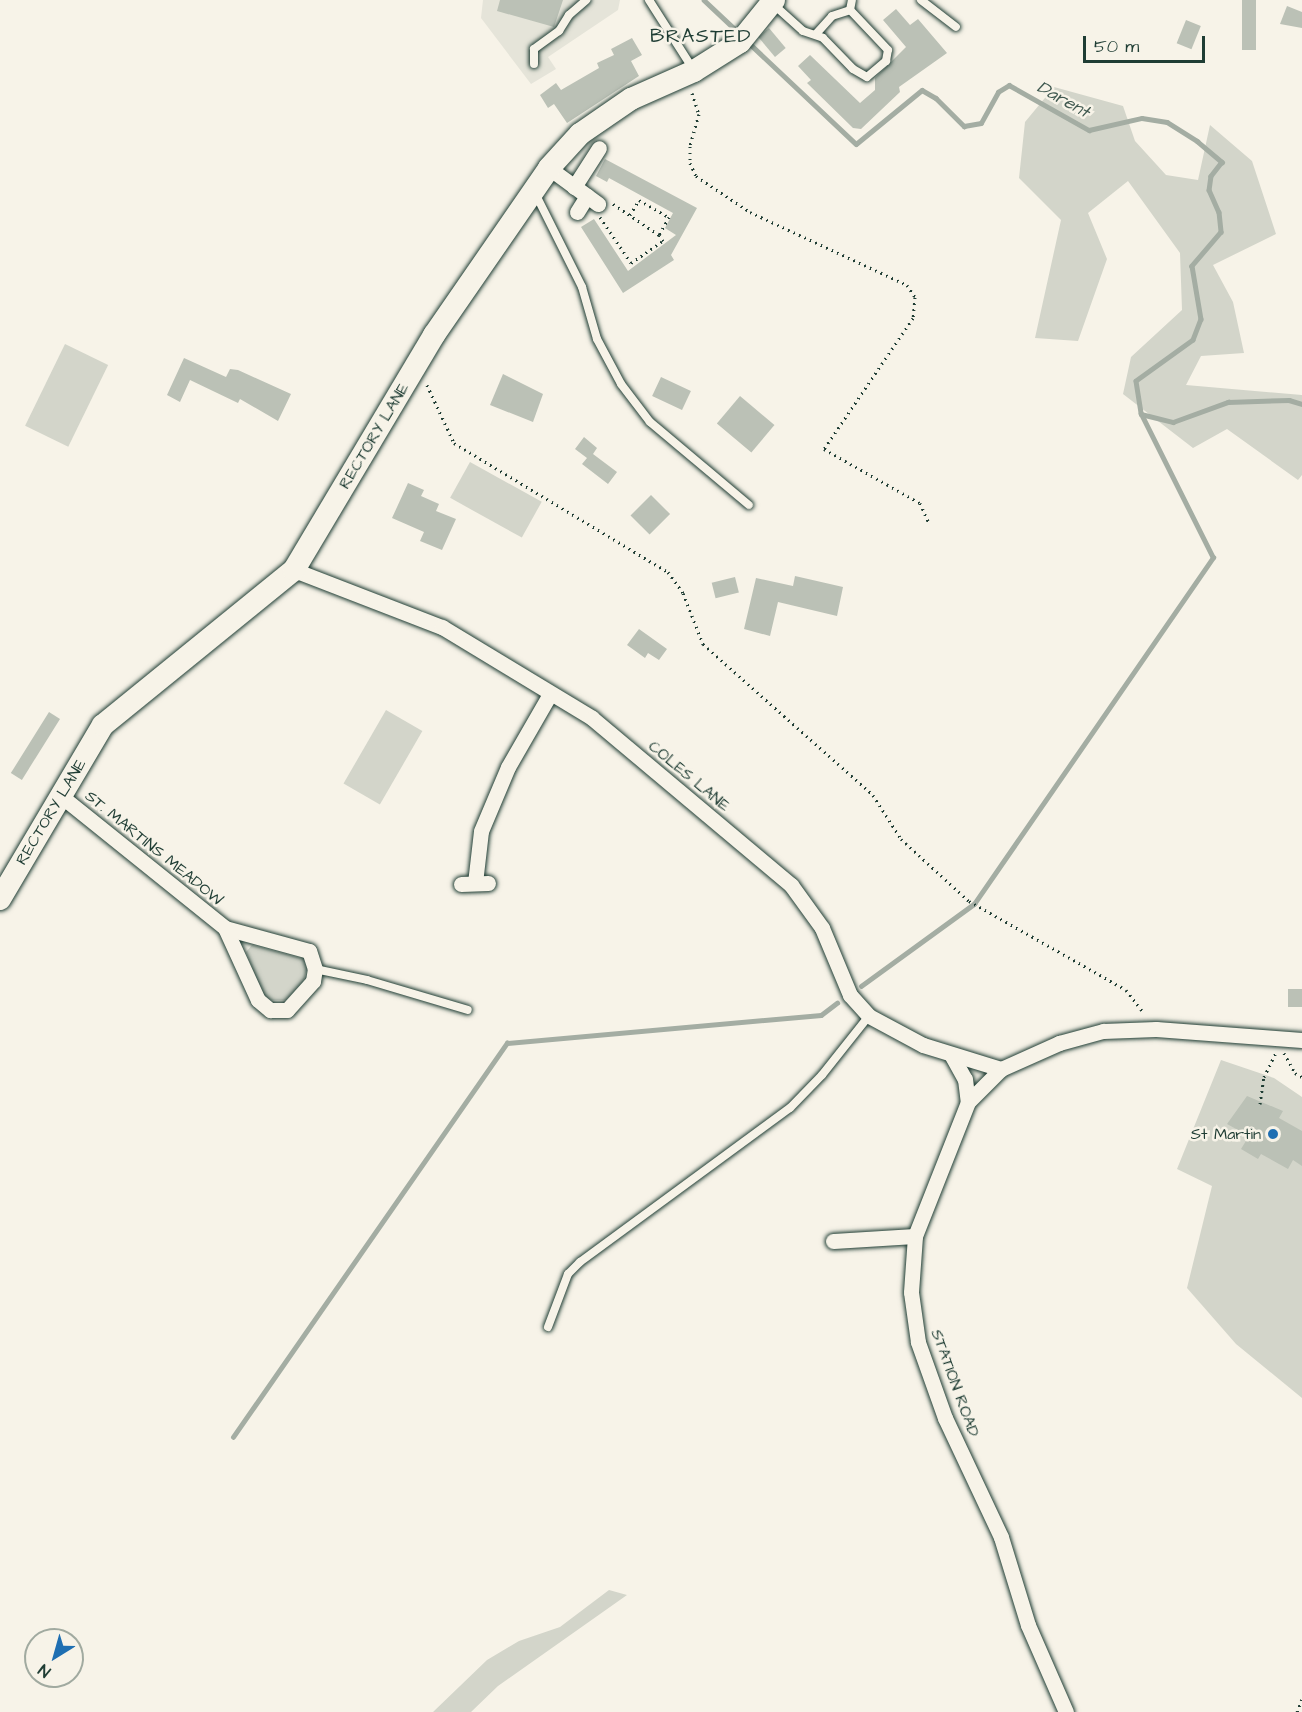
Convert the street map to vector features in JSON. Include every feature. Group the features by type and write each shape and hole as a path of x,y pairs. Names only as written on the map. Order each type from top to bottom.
{"street":[{"name":"RECTORY LANE","path":"0,899 103,725 294,570 480,264 549,168 580,134 635,97 688,73 746,36 773,2"},
{"path":"574,187 599,148"},
{"path":"549,168 593,200 577,212"},
{"name":"COLES LANE","path":"294,570 442,627 592,718 790,885 822,928 850,995 869,1016 952,1056 1001,1069"},
{"path":"474,883 481,831 508,768 550,694"},
{"name":"ST. MARTINS MEADOW","path":"61,796 225,928 309,951 315,969 313,981 287,1010 270,1010 258,1000 225,928"},
{"path":"1001,1069 1059,1043 1102,1031 1156,1029 1302,1040"},
{"path":"952,1056 965,1079 968,1102"},
{"name":"STATION ROAD","path":"1001,1069 968,1102 915,1236 910,1292 918,1342 945,1418 1001,1537 1028,1625 1066,1712"},
{"path":"833,1241 915,1236"}],"lane":[{"path":"534,64 534,49 559,31 569,15 586,0"},
{"path":"649,0 688,73"},
{"path":"850,10 852,0"},
{"path":"921,0 956,27"},
{"path":"773,2 803,31 816,34 859,74 867,77 889,57 888,50 850,10"},
{"path":"816,34 832,16 850,10"},
{"path":"534,191 582,286 597,339 621,384 650,422 749,505"},
{"path":"315,969 367,980 468,1010"},
{"path":"548,1327 568,1274 580,1262 790,1108 822,1076 869,1016"}],"path":[{"path":"688,73 698,104 690,146 690,163 696,176 750,212 907,285 915,297 913,318 824,449 920,503 928,521"},
{"path":"630,215 639,200 669,217 659,235"},
{"path":"609,201 630,215 659,235 663,242 631,263 599,215 609,201"},
{"path":"417,365 454,443 668,572 683,593 703,644 873,795 901,839 969,900 1126,990 1156,1029"},
{"path":"1282,1039 1284,1053 1295,1073 1302,1077"},
{"path":"1260,1104 1264,1077 1282,1039"},
{"path":"1297,1712 1302,1699"}],"shaded area":[{"path":"483,0 620,0 618,10 548,57 556,69 531,84 481,18"},
{"path":"1054,87 1123,106 1135,141 1166,175 1198,180 1210,125 1252,161 1276,234 1213,265 1233,302 1244,353 1201,356 1186,385 1302,395 1302,475 1298,480 1227,429 1193,448 1123,394 1131,357 1182,310 1180,253 1128,181 1088,213 1107,259 1078,341 1035,338 1061,220 1019,178 1025,122"},
{"path":"65,344 108,365 68,447 25,426"},
{"path":"470,462 542,502 522,538 450,498"},
{"path":"386,710 422,731 380,805 344,784"},
{"path":"252,945 304,959 307,969 303,982 286,1000 271,1000 263,995 246,952"},
{"path":"1221,1060 1274,1078 1302,1097 1302,1398 1236,1344 1187,1288 1212,1186 1177,1169"},
{"path":"609,1590 627,1595 498,1686 471,1712 433,1712 487,1660 519,1641 560,1627"}],"building":[{"path":"500,0 563,0 554,27 497,11"},
{"path":"1242,0 1256,0 1256,50 1242,50"},
{"path":"1287,6 1302,12 1302,28 1280,24"},
{"path":"896,9 910,25 918,19 947,53 899,87 900,92 861,129 853,128 807,83 811,80 798,66 810,55 860,103 875,90 875,78 906,47 883,20"},
{"path":"1186,20 1201,26 1191,49 1177,43"},
{"path":"769,28 786,48 775,57 758,37"},
{"path":"632,38 642,55 631,61 639,76 567,123 554,104 548,108 540,95 556,83 561,90 599,68 597,63 614,55 611,49"},
{"path":"605,159 697,208 671,255 674,260 623,293 581,227 594,219 628,271 676,235 665,228 673,213 609,178 607,182 596,176"},
{"path":"184,358 226,377 230,369 238,370 291,394 278,421 240,399 238,403 190,380 180,402 167,395"},
{"path":"503,374 543,394 533,422 490,405"},
{"path":"661,377 691,391 682,410 652,396"},
{"path":"740,396 774,425 751,453 717,424"},
{"path":"584,437 597,448 593,454 617,472 608,484 582,464 587,458 575,449"},
{"path":"408,483 424,490 421,496 439,504 436,511 456,519 442,550 420,541 424,532 392,518"},
{"path":"651,495 670,514 650,535 630,516"},
{"path":"795,576 843,587 837,616 778,602 770,636 744,629 756,578 793,586"},
{"path":"735,577 739,593 716,598 712,583"},
{"path":"639,629 667,649 659,660 648,653 645,658 627,645"},
{"path":"49,712 60,719 22,780 11,773"},
{"path":"1288,989 1302,989 1302,1007 1288,1007"},
{"name":"St Martin","path":"1247,1096 1283,1111 1279,1118 1302,1131 1302,1166 1293,1160 1288,1169 1261,1154 1258,1159 1241,1149 1249,1136 1227,1124"}],"waterway":[{"name":"Darent","path":"704,0 739,33"},
{"name":"Darent","path":"749,43 856,144 922,90 936,98 964,126 981,123 998,92 1009,85 1089,130 1142,118 1167,122 1197,141 1222,162 1211,176 1209,190 1219,212 1221,232 1192,266 1201,319 1193,340 1136,381 1141,414 1173,422 1228,402 1289,400 1302,404"},
{"path":"861,986 974,904 1213,558 1141,414"},
{"path":"233,1437 507,1043 821,1015 837,1003"}],"place":[{"name":"St Martin","path":"1273,1134"}],"district":[{"name":"BRASTED","path":"701,36"}]}
